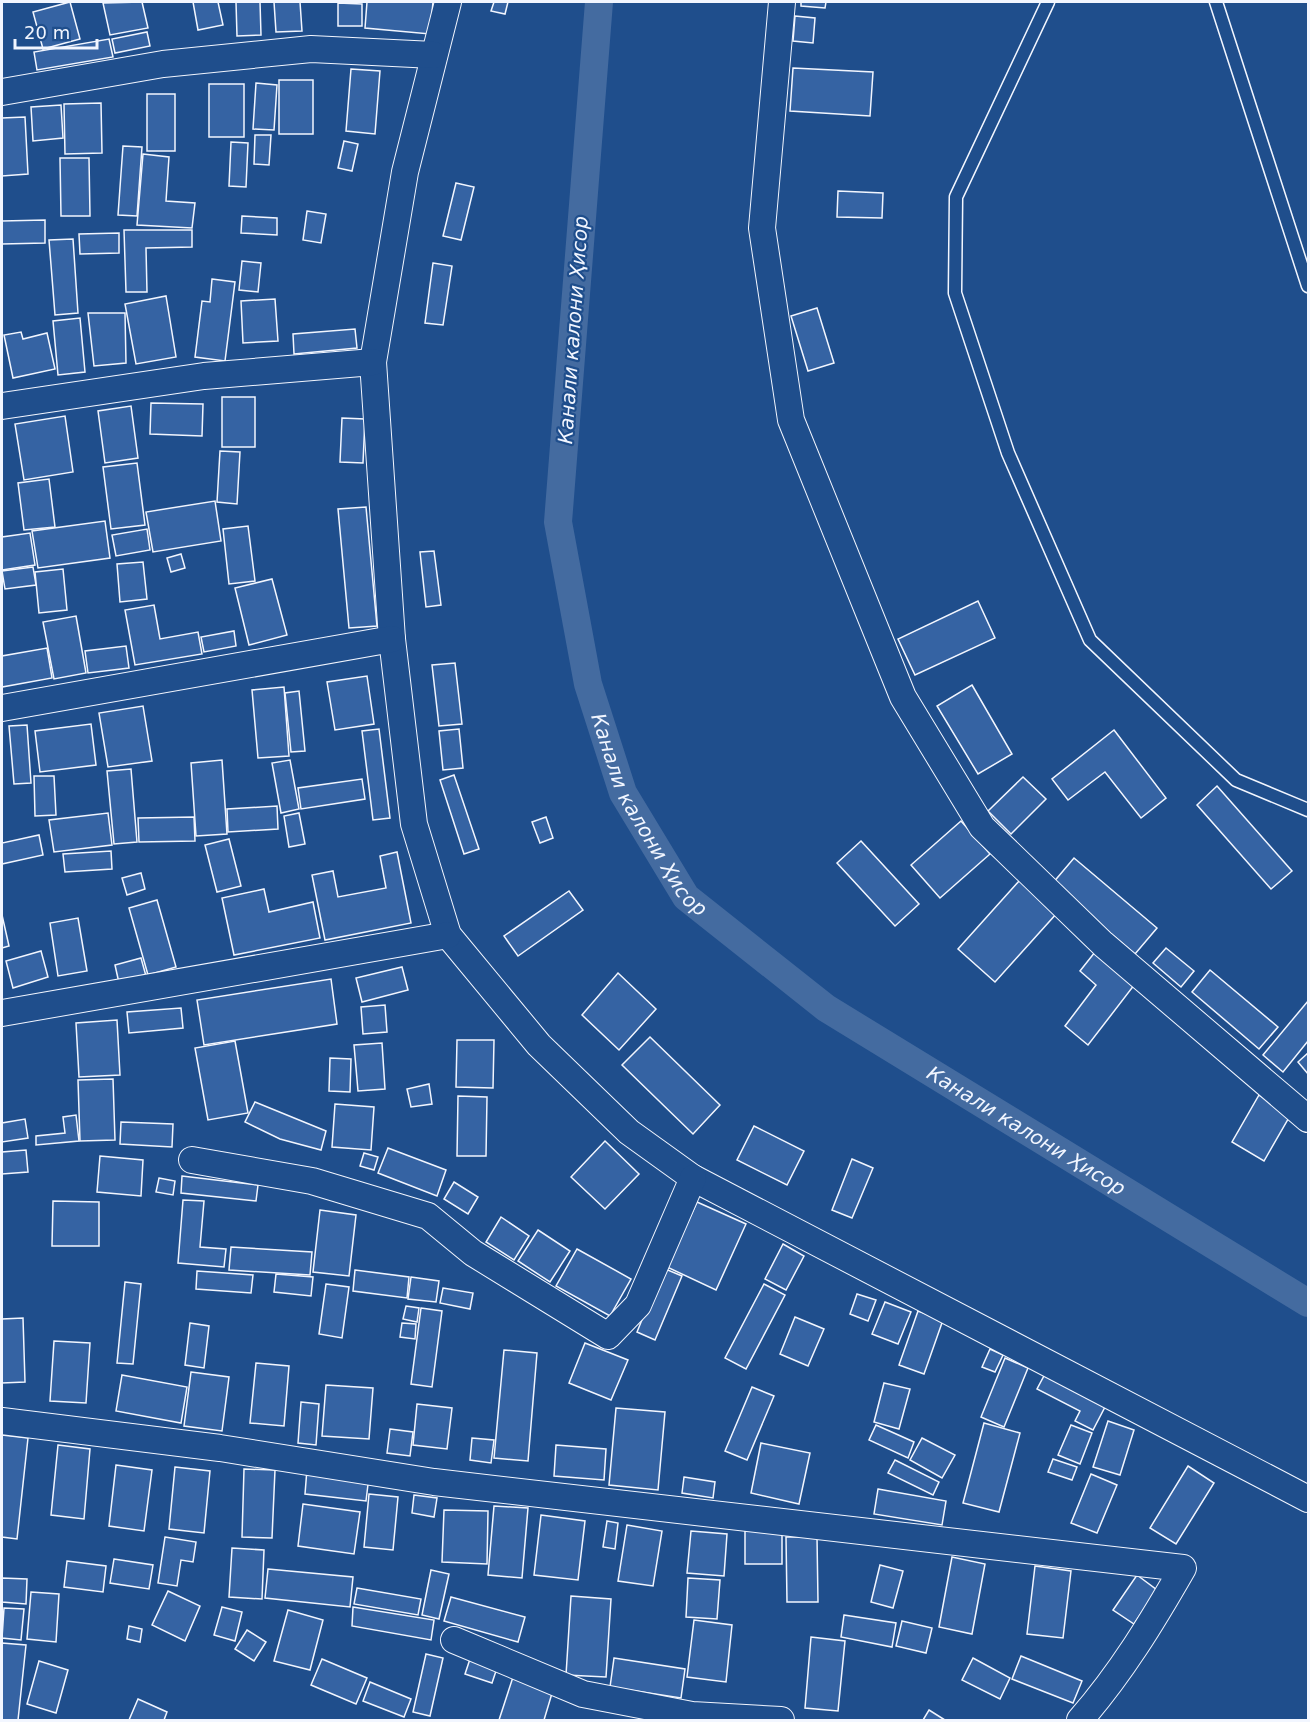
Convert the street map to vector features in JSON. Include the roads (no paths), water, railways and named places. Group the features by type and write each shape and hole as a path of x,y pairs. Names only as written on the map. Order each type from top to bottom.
{"street":[{"path":"448,2 405,171 373,362 392,639 414,824 448,935 538,1045 630,1132 693,1178 1308,1499"},
{"path":"782,2 762,228 791,420 903,698 982,827 1102,944 1306,1114"},
{"path":"2,92 163,64 311,49 434,55"},
{"path":"2,406 204,376 373,362"},
{"path":"2,708 392,639"},
{"path":"2,1013 448,935"},
{"path":"192,1160 312,1181 428,1216 473,1253 608,1336 638,1305 693,1178"},
{"path":"2,1421 220,1448 434,1482 1183,1568 1145,1635 1106,1691 1080,1720"},
{"path":"454,1640 582,1694 692,1715 781,1720"}],"lane":[{"path":"1048,2 956,197 955,293 1008,453 1090,640 1236,780 1308,810"},
{"path":"1216,2 1308,286"}],"waterway":[{"name":"Канали калони Ҳисор","path":"599,2 558,522 588,684 623,793 686,897 826,1008 1308,1303"}]}
